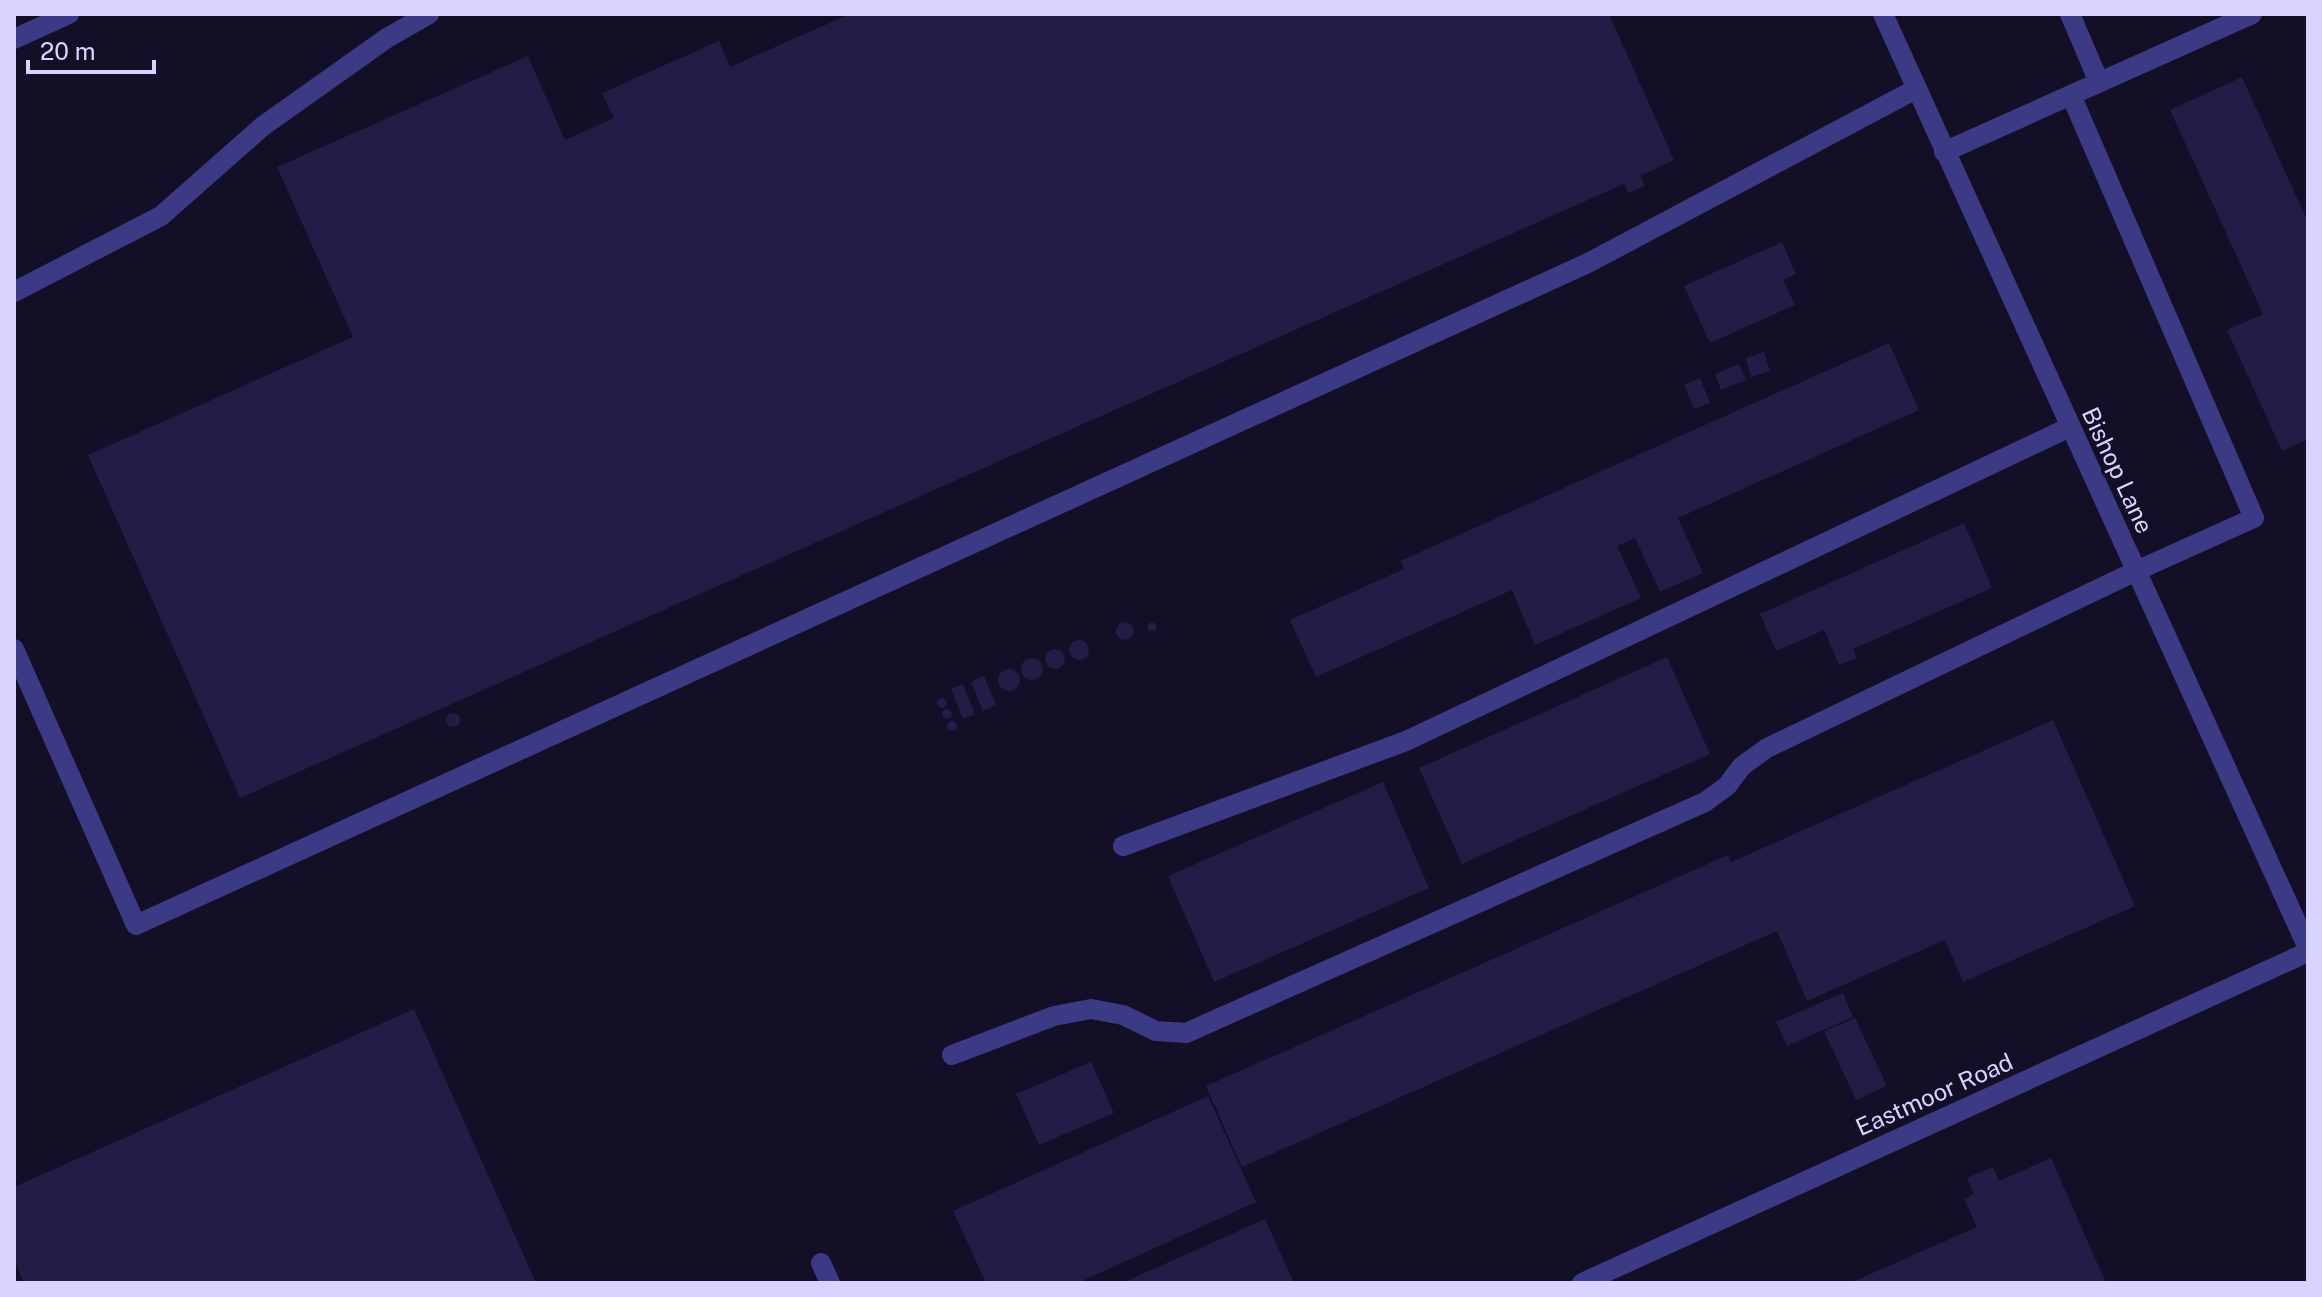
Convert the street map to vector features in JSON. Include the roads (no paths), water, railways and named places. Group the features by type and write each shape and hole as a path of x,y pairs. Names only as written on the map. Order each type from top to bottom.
{"street":[{"path":"20,29 69,14"},
{"path":"14,292 161,216 263,126 387,38 429,14"},
{"name":"Bishop Lane","path":"1883,14 2136,571 2302,919 2308,950"},
{"path":"2070,14 2099,82"},
{"path":"1944,152 2099,82 2220,21 2252,14"},
{"path":"14,649 136,925 1588,263 1916,89"},
{"path":"952,1055 1054,1016 1091,1009 1123,1015 1156,1031 1186,1033 1705,802 1727,786 1742,766 1767,748 2136,571 2254,518 2071,95"},
{"path":"1123,846 1406,741 2070,427"},
{"name":"Eastmoor Road","path":"1582,1283 2308,950"},
{"path":"821,1263 830,1283"}]}
